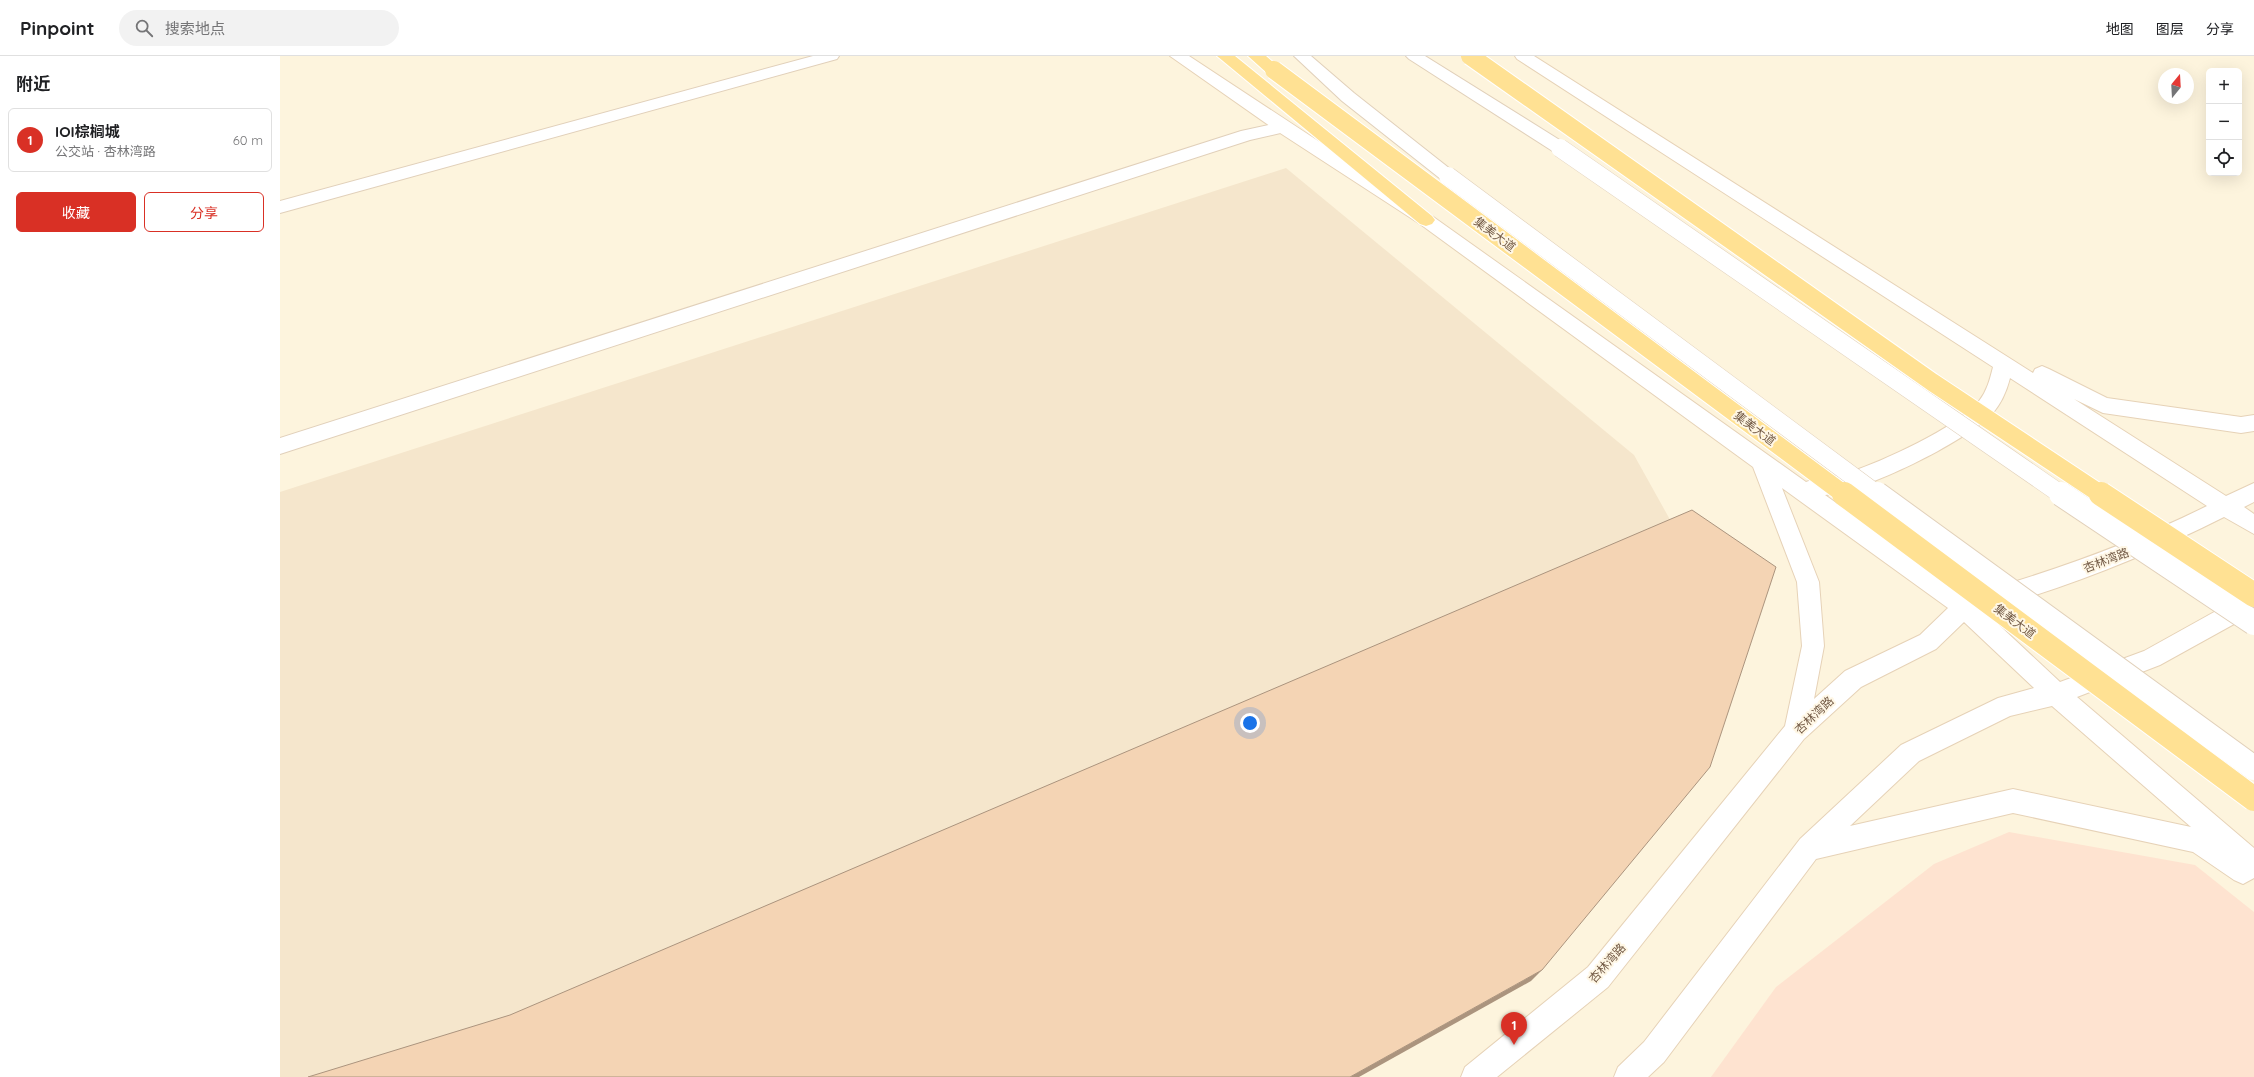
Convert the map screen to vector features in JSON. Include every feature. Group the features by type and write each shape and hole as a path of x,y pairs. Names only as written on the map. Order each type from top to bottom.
{"main road":[{"path":"280,207 831,56"},
{"path":"1178,56 1283,127 1426,220 1964,607 2056,694 2254,865"},
{"path":"1225,56 1426,220"},
{"name":"集美大道","path":"1256,56 2254,799"},
{"path":"1470,56 1932,382 2254,595"},
{"path":"1528,57 2254,525"},
{"path":"280,446 1246,135 1283,127"},
{"path":"1933,319 2103,405 2241,425 2254,422"},
{"path":"1789,481 1815,488 1864,477 1949,435 1984,408 2000,386 2003,364"},
{"path":"1762,462 1808,582 1813,646 1796,731"},
{"name":"杏林湾路","path":"1475,1077 1598,977 1796,731 1852,679 1928,642 1964,607 2047,583 2168,536 2254,492"},
{"path":"1628,1077 1654,1052 1809,848 1910,753 2006,706 2056,694 2152,658 2254,602"},
{"path":"1809,848 2013,801 2198,841 2254,877"}],"lane":[{"path":"1302,56 1348,97 1448,176 1781,424 2254,768"},
{"path":"1414,56 1560,148 2048,485 2254,623"}],"shaded area":[{"path":"1286,168 1634,455 1678,534 371,1077 280,1077 280,492"},
{"path":"2009,832 2195,865 2254,912 2254,1077 1711,1077 1776,987 1934,864"}],"building":[{"path":"1692,510 1776,567 1710,767 1542,970 1350,1077 308,1077 510,1015"}],"place":[{"name":"IOI棕榈城","path":"1514,1045"}]}
